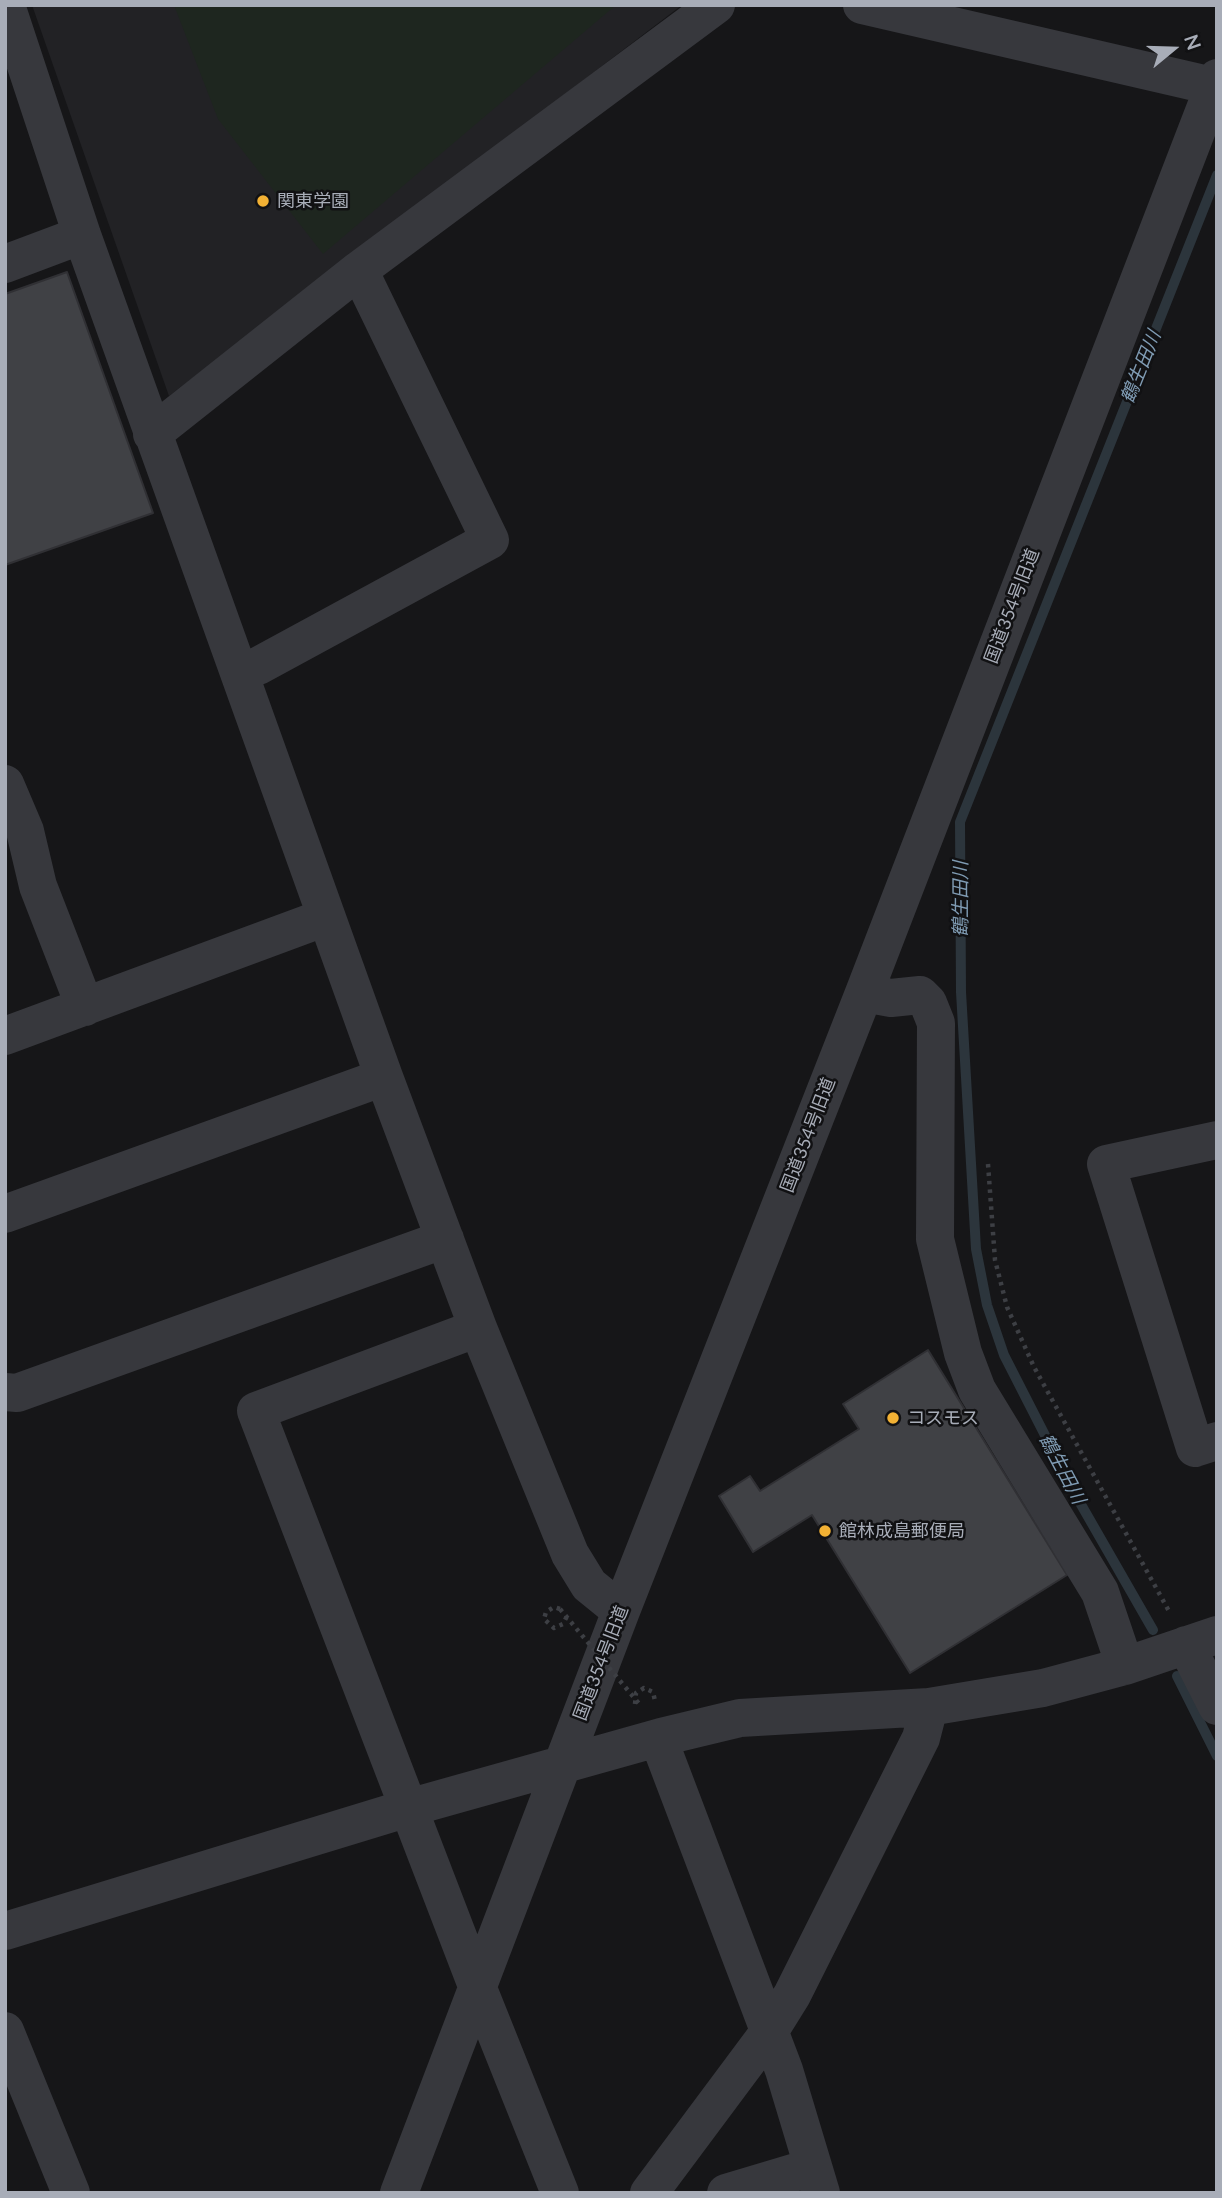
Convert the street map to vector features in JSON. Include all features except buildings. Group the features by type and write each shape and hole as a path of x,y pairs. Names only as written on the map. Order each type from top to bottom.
{"street":[{"path":"6,5 82,235 152,434 384,1077 478,1328 570,1554 589,1585 621,1611"},
{"path":"152,434 359,270 716,5"},
{"path":"862,5 1216,84"},
{"name":"国道354号旧道","path":"399,2193 621,1611 1216,84"},
{"path":"5,264 82,235"},
{"path":"239,673 258,666 490,540 359,270"},
{"path":"5,784 25,831 38,886 85,1007"},
{"path":"5,1036 326,917"},
{"path":"864,993 891,998 920,995 928,1003 936,1023 934,1239 963,1353 977,1390 1100,1592 1125,1666"},
{"path":"5,1214 384,1077"},
{"path":"1217,1140 1106,1164 1195,1448 1217,1441"},
{"path":"5,1392 17,1393 445,1239"},
{"path":"478,1328 256,1411 477,1986 560,2193"},
{"path":"5,1931 564,1762 647,1712 740,1718 929,1707 1043,1688 1125,1666 1201,1640 1217,1706"},
{"path":"649,2193 769,2032 792,1996 921,1738 929,1707"},
{"path":"647,1712 784,2070 817,2180 726,2193"},
{"path":"5,2031 71,2193"}],"path":[{"path":"988,1164 995,1260 1007,1307 1034,1367 1201,1640"},
{"path":"567,1616 560,1626 554,1628 544,1619 548,1610 554,1607 560,1609 647,1712"}],"shaded area":[{"name":"関東学園","path":"32,5 682,5 169,396"},
{"path":"174,5 616,5 323,254 218,119"}],"waterway":[{"name":"鶴生田川","path":"1153,1630 1075,1494 1004,1355 987,1305 976,1249 961,992 960,822 1217,175"},
{"name":"鶴生田川","path":"1177,1676 1217,1756"}],"place":[{"name":"関東学園","path":"263,201"},
{"name":"コスモス","path":"893,1418"},
{"name":"館林成島郵便局","path":"825,1531"}]}
